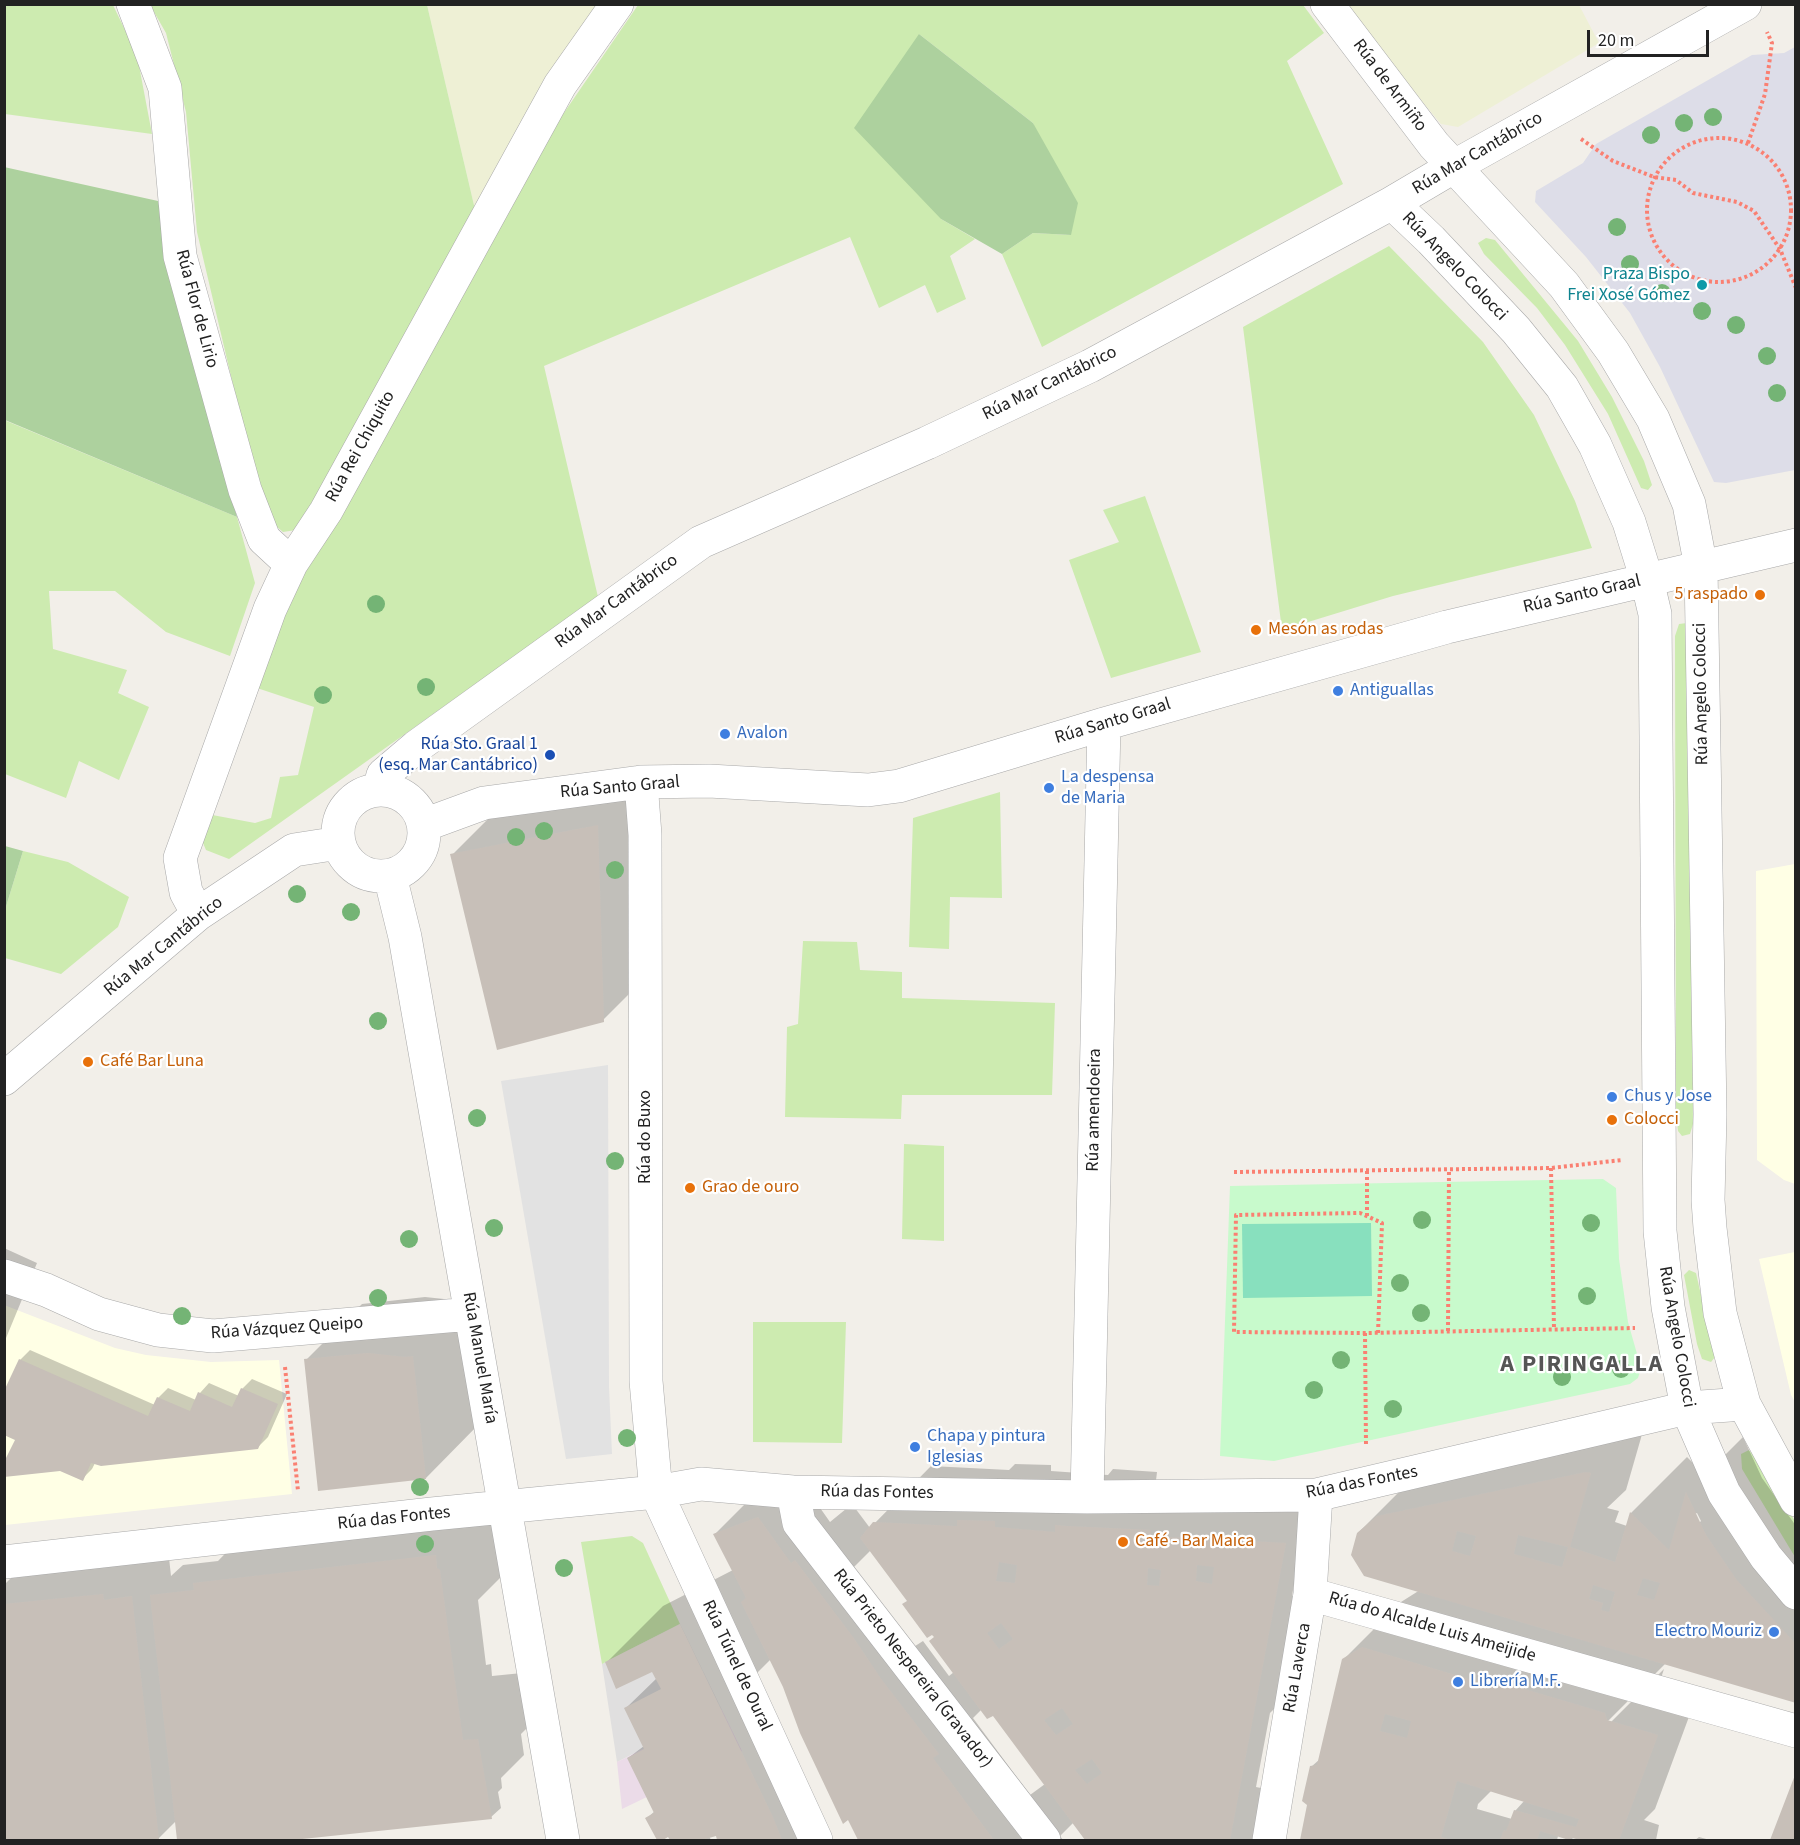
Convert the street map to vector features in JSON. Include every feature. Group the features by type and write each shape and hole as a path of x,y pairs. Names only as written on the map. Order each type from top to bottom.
{"street":[{"name":"Rúa Flor de Lirio","path":"133,4 165,88 180,256 245,490 264,539 291,564"},
{"name":"Rúa Rei Chiquito","path":"198,914 186,892 180,858 270,609 291,564 326,511 560,85 617,4"},
{"name":"Rúa de Armiño","path":"1327,4 1453,167"},
{"name":"Rúa Mar Cantábrico","path":"379,790 383,775 416,747 701,542 927,443 1090,366 1392,203 1745,4"},
{"name":"Rúa Angelo Colocci","path":"1453,167 1564,285 1613,352 1653,419 1689,504 1701,567 1710,1228 1720,1313 1744,1404 1796,1500"},
{"name":"Rúa Angelo Colocci","path":"1392,203 1431,240 1516,330 1562,387 1595,445 1629,522 1647,580 1654,614 1660,1231 1668,1307 1687,1408 1724,1493 1766,1557 1796,1593"},
{"name":"Rúa Santo Graal","path":"424,825 484,803 641,782 709,781 868,790 899,786 1104,724 1448,627 1796,545"},
{"name":"Rúa amendoeira","path":"1087,1497 1104,724"},
{"name":"Rúa do Buxo","path":"641,782 645,835 646,1381 656,1492"},
{"path":"379,790 394,791 409,799 424,825 421,852 413,863 390,876 373,876 358,870 346,859 339,843 339,824 346,807 361,795 379,790"},
{"name":"Rúa Mar Cantábrico","path":"4,1079 198,914 294,850 339,843"},
{"name":"Rúa Manuel María","path":"390,876 405,937 563,1840"},
{"path":"1660,1231 1710,1228"},
{"name":"Rúa Vázquez Queipo","path":"4,1276 46,1290 99,1314 158,1330 213,1336 471,1314"},
{"name":"Rúa das Fontes","path":"4,1562 506,1506 656,1492 701,1484 793,1492 1087,1497 1316,1495 1687,1408 1744,1404"},
{"name":"Rúa Túnel de Oural","path":"656,1492 816,1840"},
{"name":"Rúa Prieto Nespereira (Gravador)","path":"793,1492 799,1522 1044,1840"},
{"name":"Rúa Laverca","path":"1269,1840 1310,1594 1316,1495"},
{"name":"Rúa do Alcalde Luis Ameijide","path":"1310,1594 1796,1731"}],"path":[{"path":"1748,143 1765,94 1772,43 1766,31"},
{"path":"1578,137 1613,161 1654,177 1676,180 1693,193 1737,202 1754,211 1780,249 1796,288"},
{"path":"1722,137 1748,143 1769,157 1784,177 1791,201 1790,226 1780,249 1762,269 1737,280 1710,282 1683,273 1663,256 1650,231 1647,204 1654,177 1671,156 1695,141 1722,137"},
{"path":"1234,1172 1551,1168 1622,1160"},
{"path":"1551,1168 1554,1329"},
{"path":"1448,1331 1449,1170"},
{"path":"1367,1171 1367,1216"},
{"path":"1378,1333 1382,1223 1360,1212 1236,1215 1234,1332 1378,1333 1638,1328"},
{"path":"1365,1333 1366,1446"},
{"path":"284,1360 300,1500"}],"shaded area":[{"path":"427,5 598,5 477,218"},
{"path":"1341,5 1579,5 1599,43 1458,127 1441,124"},
{"name":"Praza Bispo Frei Xosé Gómez","path":"1795,47 1795,470 1726,483 1714,482 1660,367 1630,313 1586,257 1535,202 1536,191 1583,163 1596,144 1752,55 1784,53"},
{"path":"1796,864 1795,1184 1784,1180 1757,1160 1756,871"},
{"path":"608,1065 609,1387 612,1454 566,1459 501,1081"},
{"path":"1796,1252 1795,1402 1791,1395 1759,1259"},
{"path":"4,1305 115,1348 146,1355 211,1362 279,1360 292,1494 5,1525"},
{"path":"680,1624 722,1710 617,1762 602,1664"},
{"path":"722,1710 742,1751 622,1809 617,1762"}],"green space":[{"path":"5,5 113,5 137,55 152,134 5,114"},
{"path":"150,5 427,5 477,218 296,530 283,532 269,520 255,478 197,232 186,112 166,33"},
{"path":"638,5 1303,5 1324,33 1287,61 1343,184 1042,347 1002,254 1033,233 1071,235 1033,123 919,34 941,219 975,239 950,256 966,299 937,313 925,285 879,308 850,237 544,366 598,597 229,859 206,850 203,843 203,828 207,814 255,823 271,818 280,777 298,775 314,707 257,688 281,613 535,155"},
{"path":"919,34 1033,123 1078,203 1071,235 1033,233 1002,254 941,219 854,128"},
{"path":"4,167 158,201 182,313 237,517 5,420"},
{"path":"1486,238 1495,240 1578,341 1612,397 1644,461 1652,485 1648,490 1641,488 1608,414 1565,345 1537,308 1484,254 1478,243"},
{"path":"1389,246 1483,342 1534,415 1575,501 1592,548 1393,596 1282,630 1243,327"},
{"path":"4,420 237,517 255,583 230,656 166,632 115,591 49,591 53,649 127,670 118,693 149,707 119,780 79,761 66,798 5,774"},
{"path":"1145,496 1201,652 1111,678 1069,560 1119,542 1103,510"},
{"path":"1687,623 1690,641 1693,1124 1690,1134 1682,1136 1678,1131 1676,1116 1675,636 1679,624"},
{"path":"1000,792 1002,898 950,897 949,949 909,947 913,818"},
{"path":"4,846 23,851 5,910"},
{"path":"23,851 68,862 129,897 118,927 61,974 5,958 5,910"},
{"path":"803,941 857,942 860,970 902,972 902,998 1055,1003 1052,1095 902,1095 901,1119 785,1117 787,1027 798,1024"},
{"path":"904,1144 944,1146 944,1241 902,1239"},
{"path":"1603,1179 1616,1188 1619,1259 1628,1322 1641,1368 1638,1378 1630,1384 1274,1461 1220,1456 1230,1186"},
{"path":"1371,1223 1372,1296 1243,1298 1242,1224"},
{"path":"1689,1270 1696,1273 1715,1357 1711,1362 1702,1359 1697,1344 1684,1275"},
{"path":"753,1322 846,1322 842,1443 753,1442"},
{"path":"1749,1450 1795,1521 1795,1557 1742,1469 1741,1454"},
{"path":"632,1536 643,1543 680,1624 602,1664 581,1542"}],"building":[{"path":"598,825 604,1022 497,1050 450,854"},
{"path":"368,1353 413,1356 426,1479 318,1491 304,1359"},
{"path":"19,1359 148,1416 157,1397 190,1411 198,1392 232,1407 241,1388 278,1404 258,1449 101,1466 91,1463 83,1481 60,1471 4,1477 4,1462 15,1440 4,1435 4,1391"},
{"path":"1586,1472 1591,1473 1570,1547 1615,1562 1630,1512 1669,1550 1686,1492 1706,1535 1736,1579 1796,1644 1796,1703 1364,1576 1351,1555 1357,1533 1377,1516","holes":["1457,1531 1476,1536 1470,1556 1452,1551","1518,1535 1568,1547 1562,1567 1514,1554","1643,1578 1660,1583 1654,1600 1637,1595","1593,1585 1615,1592 1609,1612 1601,1610 1603,1603 1589,1599"]},
{"path":"758,1517 791,1563 795,1560 939,1754 933,1758 994,1840 858,1840 848,1820 843,1824 800,1733 783,1687 741,1602 746,1598 713,1534"},
{"path":"957,1520 995,1521 995,1527 1055,1532 1055,1525 1151,1530 1151,1536 1286,1543 1230,1840 1085,1840 993,1716 987,1719 929,1641 934,1637 932,1635 927,1638 902,1604 907,1601 860,1538 873,1522 957,1526","holes":["999,1562 1017,1565 1015,1583 996,1581","1197,1565 1214,1567 1212,1584 1196,1581","1148,1568 1161,1570 1159,1586 1147,1585","1001,1623 1013,1639 999,1649 987,1633","1062,1708 1073,1724 1056,1735 1044,1720","1092,1759 1102,1773 1087,1784 1075,1770"]},
{"path":"436,1555 463,1740 478,1739 492,1819 293,1840 177,1840 150,1595 194,1590 193,1583"},
{"path":"103,1594 104,1600 132,1596 159,1840 4,1840 4,1604"},
{"path":"680,1624 782,1840 717,1840 716,1836 702,1840 670,1840 668,1837 657,1840 645,1818 654,1813 627,1758 644,1749 624,1708 661,1689 652,1672 616,1689 605,1662"},
{"path":"1362,1647 1476,1681 1481,1676 1605,1713 1607,1720 1658,1735 1619,1840 1572,1838 1569,1840 1540,1831 1537,1840 1500,1840 1514,1810 1576,1827 1579,1819 1457,1781 1441,1837 1450,1840 1300,1840 1307,1805 1302,1801 1310,1766 1317,1765 1342,1659","holes":["1385,1714 1411,1721 1407,1738 1380,1731"]},
{"path":"1795,1775 1796,1840 1770,1840"}],"place":[{"name":"Praza Bispo Frei Xosé Gómez","path":"1702,285"},
{"name":"5 raspado","path":"1760,595"},
{"name":"Mesón as rodas","path":"1256,630"},
{"name":"Antiguallas","path":"1338,691"},
{"name":"Avalon","path":"725,734"},
{"name":"Rúa Sto. Graal 1 (esq. Mar Cantábrico)","path":"550,755"},
{"name":"La despensa de Maria","path":"1049,788"},
{"name":"Café Bar Luna","path":"88,1062"},
{"name":"Chus y Jose","path":"1612,1097"},
{"name":"Colocci","path":"1612,1120"},
{"name":"Grao de ouro","path":"690,1188"},
{"name":"Chapa y pintura Iglesias","path":"915,1447"},
{"name":"Café - Bar Maica","path":"1123,1542"},
{"name":"Electro Mouriz","path":"1774,1632"},
{"name":"Librería M.F.","path":"1458,1682"}],"district":[{"name":"A PIRINGALLA","path":"1582,1366"}]}
